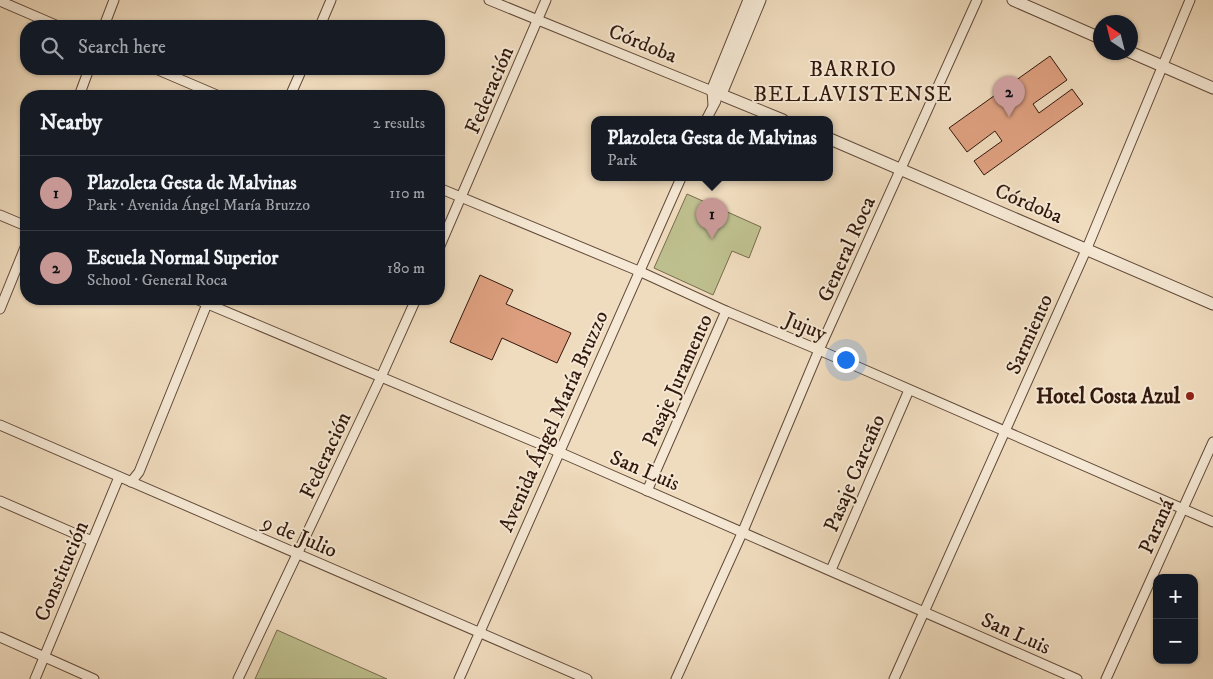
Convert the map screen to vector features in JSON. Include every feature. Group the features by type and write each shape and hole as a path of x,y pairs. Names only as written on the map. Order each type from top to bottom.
{"street":[{"path":"106,20 114,0"},
{"path":"323,20 331,0"},
{"name":"Córdoba","path":"489,0 774,116"},
{"name":"Federación","path":"445,235 546,0"},
{"path":"708,116 749,0"},
{"path":"716,93 760,0"},
{"name":"General Roca","path":"676,679 742,531 819,350 977,0"},
{"path":"1013,0 1093,35"},
{"name":"Sarmiento","path":"894,679 1087,248 1190,0"},
{"path":"0,1 44,20"},
{"path":"1138,56 1213,88"},
{"path":"81,90 86,75"},
{"path":"170,75 205,90"},
{"path":"293,90 299,75"},
{"name":"Córdoba","path":"833,140 1087,248 1213,304"},
{"name":"Avenida Ángel María Bruzzo","path":"459,679 680,181"},
{"name":"Jujuy","path":"445,190 641,272 726,311 1213,522"},
{"path":"0,214 20,223"},
{"path":"0,309 20,260"},
{"path":"131,482 139,472 206,305"},
{"name":"San Luis","path":"217,305 742,531 1077,679"},
{"name":"Federación","path":"238,679 413,305"},
{"name":"Pasaje Juramento","path":"647,490 726,311"},
{"name":"Pasaje Carcaño","path":"831,570 909,390"},
{"name":"9 de Julio","path":"0,425 587,679"},
{"name":"Paraná","path":"1106,679 1213,442"},
{"name":"Constitución","path":"35,679 119,477"},
{"path":"0,501 92,541"},
{"path":"0,637 94,679"}],"green space":[{"path":"687,194 761,227 749,258 732,251 713,295 654,268"},
{"path":"277,630 387,679 255,679"}],"building":[{"path":"1050,56 1067,80 1033,104 1039,113 1072,89 1083,104 984,175 974,161 1002,141 995,131 967,152 949,128"},
{"path":"480,275 513,290 506,304 571,333 557,363 502,338 492,360 450,342"}],"place":[{"name":"Escuela Normal Superior","path":"1009,117"},
{"name":"Plazoleta Gesta de Malvinas","path":"712,239"},
{"name":"Hotel Costa Azul","path":"1190,396"}],"district":[{"name":"BARRIO BELLAVISTENSE","path":"853,80"}]}
